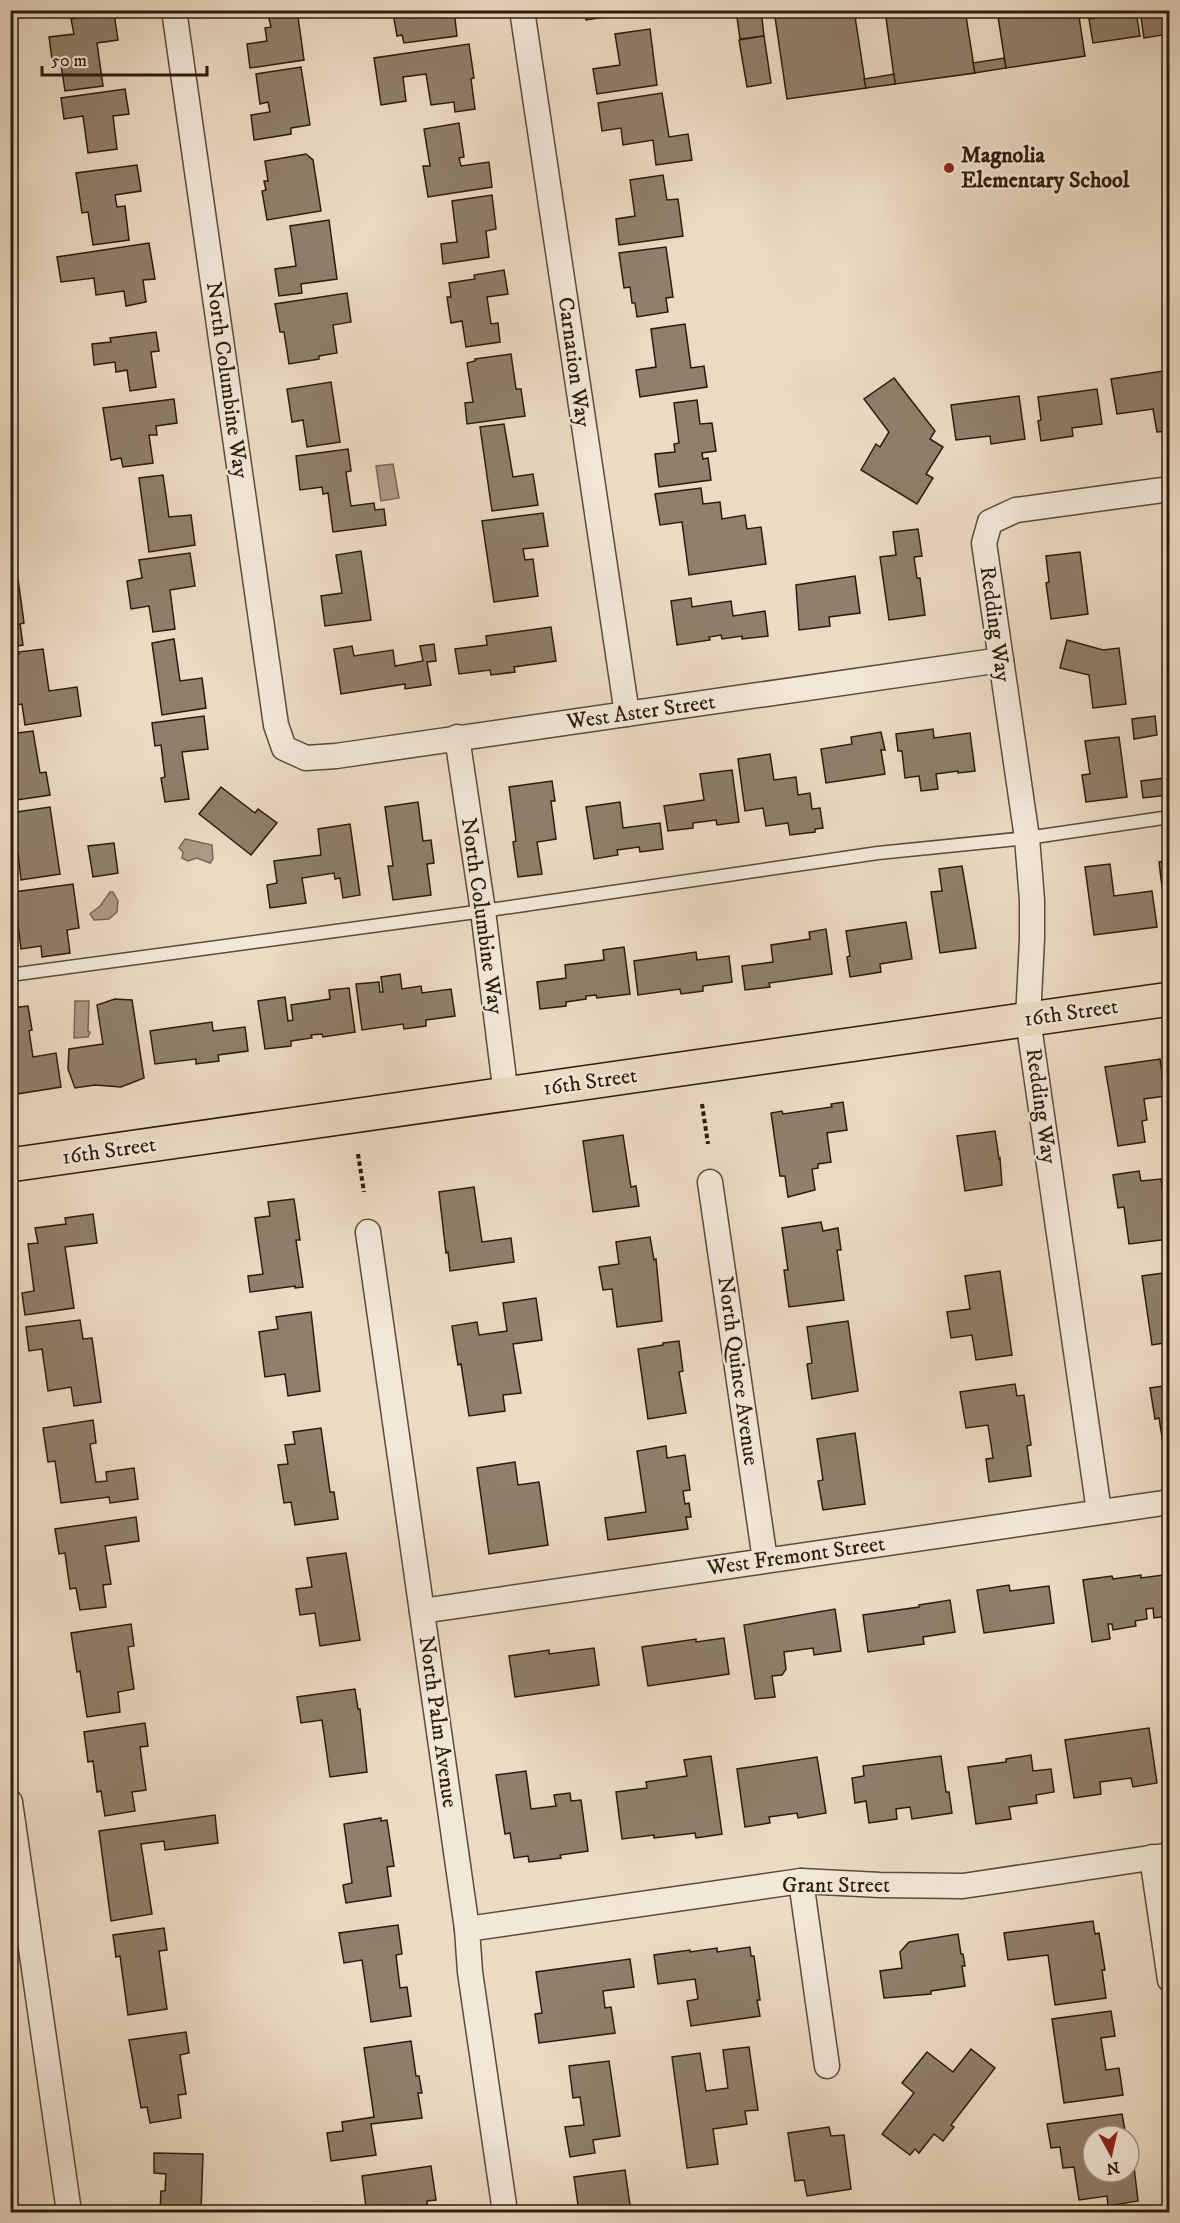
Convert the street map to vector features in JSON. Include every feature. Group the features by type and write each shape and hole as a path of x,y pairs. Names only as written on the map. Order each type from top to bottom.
{"main road":[{"name":"16th Street","path":"10,1166 1170,999"}],"street":[{"name":"North Columbine Way","path":"174,10 276,725 284,748"},
{"name":"Carnation Way","path":"522,10 627,714"},
{"name":"Redding Way","path":"1099,1511 1028,1019 1032,900 1027,838 984,543 990,522 1016,510 1170,489"},
{"name":"West Aster Street","path":"284,748 306,758 1000,660"},
{"name":"North Columbine Way","path":"457,737 483,911 506,1095"},
{"name":"North Quince Avenue","path":"710,1182 765,1560"},
{"name":"North Palm Avenue","path":"368,1232 505,2212"},
{"name":"West Fremont Street","path":"422,1611 1170,1502"},
{"path":"10,1802 69,2212"},
{"name":"Grant Street","path":"467,1929 801,1881 963,1886 1161,1856"},
{"path":"1161,1856 1170,1980"},
{"path":"801,1881 827,2066"}],"lane":[{"path":"10,975 483,911 878,853 1027,838 1170,817"}],"path":[{"path":"702,1104 708,1143"},
{"path":"358,1154 364,1192"}],"shaded area":[{"path":"393,464 399,498 381,501 376,466"},
{"path":"185,839 212,845 213,859 210,863 197,858 188,861 182,858 183,852 179,848"},
{"path":"110,892 113,892 118,901 117,912 109,919 94,920 90,914 100,906"},
{"path":"75,1001 89,1001 88,1031 90,1032 88,1037 74,1038"}],"building":[{"path":"267,10 297,10 304,60 250,68 247,44 267,41 265,28 271,27"},
{"path":"399,10 454,10 457,36 404,43 402,35 397,36 393,13"},
{"path":"585,10 638,10 639,12 586,20"},
{"path":"736,10 761,10 764,36 740,39"},
{"path":"774,10 854,10 866,88 787,99"},
{"path":"885,10 965,10 975,73 895,84"},
{"path":"997,10 1078,10 1085,56 1006,68"},
{"path":"1088,10 1128,10 1089,16"},
{"path":"1140,10 1165,10 1169,34 1144,38"},
{"path":"1136,12 1140,36 1093,43 1089,19"},
{"path":"114,13 118,40 97,43 103,86 65,91 60,58 52,59 49,37 74,34 71,19"},
{"path":"650,29 657,85 597,94 593,69 620,65 615,34"},
{"path":"764,36 771,83 747,87 739,40"},
{"path":"469,44 474,78 471,79 475,109 455,112 454,102 431,105 426,74 403,77 406,101 381,105 374,58"},
{"path":"1004,58 1006,68 975,73 973,63"},
{"path":"301,67 310,125 291,128 291,134 254,140 251,115 270,112 268,102 260,104 256,74"},
{"path":"894,74 895,84 866,88 864,79"},
{"path":"125,89 129,114 113,116 117,149 88,153 83,116 64,119 61,98"},
{"path":"662,93 669,137 688,134 692,160 656,165 653,140 623,145 621,128 602,131 598,103"},
{"path":"459,123 464,157 459,158 461,166 489,162 492,187 428,197 423,166 430,166 424,129"},
{"path":"306,154 313,160 321,211 267,220 262,191 266,190 264,181 268,181 265,161"},
{"path":"137,165 141,191 115,195 117,207 125,206 129,240 93,245 88,212 82,213 76,173"},
{"path":"663,175 667,200 678,199 683,236 619,245 616,219 635,216 630,180"},
{"path":"492,195 496,229 486,231 489,257 443,264 441,244 457,242 452,201"},
{"path":"329,220 337,279 301,284 302,293 279,296 275,269 296,266 290,226"},
{"path":"149,243 155,279 143,280 146,302 126,306 124,291 96,295 94,278 61,282 57,257"},
{"path":"666,247 673,297 666,298 668,312 637,317 630,287 624,288 619,253"},
{"path":"504,270 508,294 487,297 491,324 498,323 500,342 466,347 462,321 451,323 447,297 451,297 449,283 475,279 474,275"},
{"path":"347,293 351,322 333,325 337,353 319,356 319,359 289,364 284,332 280,332 275,304"},
{"path":"685,324 691,368 704,366 707,387 640,397 636,370 656,367 651,329"},
{"path":"156,332 159,351 151,352 156,387 130,391 127,370 116,372 115,362 94,365 92,344 111,342 110,338"},
{"path":"511,354 516,389 521,389 525,416 467,424 465,403 473,402 467,363 475,359"},
{"path":"1170,370 1170,431 1157,432 1153,409 1117,414 1111,379"},
{"path":"894,378 935,431 930,439 943,447 926,474 933,478 917,504 861,470 876,444 880,447 889,432 864,399"},
{"path":"331,382 340,442 307,447 303,420 292,422 287,389"},
{"path":"1097,389 1102,424 1072,428 1073,436 1041,441 1038,397"},
{"path":"1019,396 1025,439 991,444 990,436 956,440 951,405"},
{"path":"174,399 177,423 156,426 157,435 149,435 153,463 123,467 121,458 111,460 103,408"},
{"path":"697,400 700,424 712,423 716,451 702,453 703,459 708,458 711,480 659,487 655,454 675,452 674,444 679,443 674,403"},
{"path":"504,424 513,477 533,474 538,505 492,511 480,427"},
{"path":"348,449 351,471 346,472 351,506 374,503 375,510 384,509 386,525 333,532 328,493 323,494 322,487 300,490 296,456"},
{"path":"163,475 169,517 191,515 195,545 149,552 139,478"},
{"path":"701,488 703,504 720,502 722,519 745,515 747,529 761,527 766,564 689,575 682,522 660,525 655,494"},
{"path":"543,513 548,546 523,549 525,560 533,559 538,596 494,602 482,521"},
{"path":"918,529 922,556 914,557 917,578 920,578 925,615 889,620 880,557 896,555 893,532"},
{"path":"361,551 371,620 325,626 321,596 342,593 336,555"},
{"path":"1080,552 1088,614 1051,619 1046,583 1049,582 1046,556"},
{"path":"190,553 195,586 170,590 175,629 153,632 149,606 131,609 127,581 142,578 139,560"},
{"path":"855,576 860,613 829,617 830,626 799,630 796,585"},
{"path":"18,579 24,623 20,624 23,645 10,647 10,580"},
{"path":"691,598 692,607 731,601 733,616 765,611 768,636 722,639 721,635 709,637 710,640 677,645 671,601"},
{"path":"551,627 556,661 514,667 515,672 491,675 490,670 459,674 455,649 487,645 486,636"},
{"path":"174,639 180,681 202,678 206,708 162,715 152,643"},
{"path":"1067,640 1103,650 1119,648 1126,704 1093,708 1089,675 1060,668"},
{"path":"434,644 436,661 427,662 431,685 405,689 405,684 341,694 334,649 352,646 354,656 393,650 395,666 423,661 420,646"},
{"path":"43,649 49,691 77,687 81,716 25,725 22,704 10,706 10,655"},
{"path":"204,716 208,749 182,752 189,799 165,802 161,778 165,777 161,745 155,746 152,723"},
{"path":"1155,716 1157,735 1134,739 1132,719"},
{"path":"933,729 934,738 970,733 975,771 936,774 938,789 921,791 919,776 905,778 902,751 898,751 896,734"},
{"path":"33,731 40,773 46,772 50,795 10,801 10,734"},
{"path":"881,732 885,750 881,750 885,774 826,783 821,749 852,744 851,737"},
{"path":"1119,737 1127,797 1086,802 1082,775 1090,774 1085,741"},
{"path":"770,754 774,780 796,777 798,795 810,793 812,809 820,808 823,828 815,829 815,832 790,835 788,823 766,826 763,808 745,811 738,759"},
{"path":"732,770 739,822 717,825 716,820 693,823 693,828 668,831 664,806 704,800 700,774"},
{"path":"1165,778 1167,795 1143,798 1141,781"},
{"path":"552,781 555,801 551,801 556,839 537,842 542,874 518,877 509,787"},
{"path":"221,787 255,813 258,809 277,823 251,855 199,814"},
{"path":"418,802 423,841 431,840 434,863 427,864 431,895 393,900 388,866 393,866 385,807"},
{"path":"620,802 623,828 660,823 663,849 640,852 639,847 617,850 618,855 594,859 586,807"},
{"path":"50,807 60,874 21,880 18,853 10,854 10,813"},
{"path":"350,824 360,895 343,898 340,878 335,879 334,873 302,878 306,903 270,908 267,885 277,883 274,861 321,855 318,829"},
{"path":"114,843 118,873 93,877 88,846"},
{"path":"1170,861 1170,886 1162,887 1159,862"},
{"path":"1110,864 1114,896 1152,891 1157,927 1094,935 1085,867"},
{"path":"962,866 976,948 940,953 931,892 942,891 939,869"},
{"path":"73,884 79,928 67,930 70,953 42,957 41,946 21,949 14,892"},
{"path":"906,922 912,959 880,964 881,972 850,977 847,957 850,956 846,931"},
{"path":"826,929 832,974 769,983 770,987 745,990 742,966 773,962 771,945 810,939 809,932"},
{"path":"624,947 630,994 597,998 596,995 586,996 586,999 566,1002 566,1006 540,1009 537,982 566,978 565,965 604,960 603,950"},
{"path":"696,952 697,960 729,956 732,982 703,986 703,991 681,994 680,989 638,995 634,961"},
{"path":"400,974 402,989 421,986 422,993 451,989 455,1016 426,1020 426,1026 404,1029 403,1024 362,1030 356,984 379,982 380,992 383,992 381,977"},
{"path":"349,988 355,1032 323,1037 322,1034 311,1035 312,1038 291,1041 291,1046 265,1049 258,1001 285,997 288,1021 293,1020 291,1005 330,999 329,990"},
{"path":"115,999 132,1000 144,1078 121,1087 95,1085 75,1088 68,1069 69,1049 103,1044 97,1005"},
{"path":"28,1006 33,1057 56,1053 61,1087 10,1095 10,1008"},
{"path":"212,1022 213,1031 245,1027 248,1051 218,1055 219,1061 196,1064 196,1059 155,1064 150,1031"},
{"path":"1160,1059 1165,1096 1144,1099 1147,1120 1142,1121 1145,1142 1118,1146 1105,1067"},
{"path":"843,1102 847,1130 827,1133 831,1162 818,1164 818,1168 812,1169 815,1190 788,1197 785,1176 780,1176 771,1113 782,1111 783,1114 832,1107 831,1104"},
{"path":"995,1131 1002,1185 965,1191 957,1136"},
{"path":"623,1135 631,1187 636,1186 639,1206 593,1212 583,1141"},
{"path":"1139,1171 1141,1181 1161,1179 1169,1239 1129,1244 1124,1207 1118,1208 1113,1175"},
{"path":"474,1187 482,1242 511,1238 514,1262 450,1271 439,1192"},
{"path":"294,1199 300,1240 296,1240 303,1287 250,1292 248,1276 263,1274 255,1218 270,1216 268,1202"},
{"path":"93,1214 97,1243 65,1247 74,1308 25,1315 22,1293 34,1291 28,1244 38,1243 35,1228 66,1224 65,1218"},
{"path":"821,1222 823,1231 838,1228 841,1250 837,1250 844,1300 789,1307 784,1270 788,1270 782,1228"},
{"path":"650,1237 654,1260 656,1259 662,1321 617,1327 612,1289 603,1290 599,1267 619,1264 616,1242"},
{"path":"1000,1271 1012,1355 976,1360 972,1335 951,1338 947,1312 970,1309 965,1276"},
{"path":"1170,1272 1170,1342 1152,1345 1142,1276"},
{"path":"536,1298 542,1340 513,1344 521,1393 503,1395 505,1411 469,1416 452,1326 477,1322 479,1335 507,1331 503,1303"},
{"path":"311,1312 320,1391 288,1396 285,1374 265,1377 259,1332 278,1329 276,1317"},
{"path":"80,1320 83,1339 92,1338 101,1402 74,1406 71,1387 48,1391 42,1349 29,1351 26,1327"},
{"path":"848,1321 858,1391 812,1399 807,1364 812,1363 807,1327"},
{"path":"679,1341 683,1371 679,1372 686,1413 648,1419 638,1349"},
{"path":"1015,1384 1017,1396 1024,1395 1031,1445 1027,1446 1031,1476 989,1482 986,1459 993,1458 988,1425 966,1428 960,1392"},
{"path":"1170,1385 1170,1455 1165,1456 1159,1418 1155,1419 1150,1388"},
{"path":"93,1420 96,1443 90,1444 96,1482 107,1481 106,1472 134,1468 138,1499 110,1503 109,1497 61,1503 55,1461 48,1462 43,1428"},
{"path":"321,1428 330,1492 334,1492 338,1519 295,1525 291,1502 284,1503 278,1465 288,1464 285,1445 295,1444 293,1432"},
{"path":"855,1433 865,1504 823,1510 818,1481 823,1480 817,1439"},
{"path":"666,1446 667,1458 685,1455 690,1490 683,1491 685,1504 689,1503 691,1517 686,1517 688,1529 608,1540 605,1518 646,1512 637,1451"},
{"path":"515,1462 518,1485 539,1482 548,1545 489,1554 477,1468"},
{"path":"136,1517 139,1541 105,1546 111,1584 103,1585 106,1607 80,1610 76,1588 70,1589 65,1553 59,1554 55,1529"},
{"path":"346,1553 360,1640 320,1646 315,1613 300,1615 296,1589 312,1587 307,1558"},
{"path":"1141,1575 1141,1578 1163,1575 1168,1616 1154,1618 1153,1608 1146,1609 1147,1619 1135,1621 1136,1626 1113,1630 1112,1624 1108,1624 1110,1639 1092,1642 1083,1580"},
{"path":"1009,1585 1010,1591 1049,1586 1054,1623 984,1633 977,1590"},
{"path":"950,1600 955,1632 923,1637 924,1644 868,1652 863,1615"},
{"path":"835,1609 841,1651 814,1655 813,1648 784,1652 786,1669 782,1675 772,1676 775,1697 755,1699 744,1625"},
{"path":"131,1624 134,1646 128,1647 134,1689 118,1692 120,1712 87,1717 71,1633"},
{"path":"724,1638 729,1674 648,1686 642,1647 696,1639 696,1642"},
{"path":"594,1648 599,1685 515,1697 509,1656 549,1650 549,1654"},
{"path":"355,1689 358,1709 360,1709 367,1772 330,1777 322,1720 301,1723 297,1697"},
{"path":"145,1723 148,1746 140,1747 146,1790 132,1792 135,1811 105,1816 101,1791 97,1792 93,1761 88,1762 84,1732"},
{"path":"1149,1728 1157,1783 1133,1787 1131,1778 1100,1782 1101,1794 1074,1798 1065,1740"},
{"path":"1031,1755 1033,1771 1051,1769 1054,1792 1036,1795 1037,1803 1009,1807 1011,1819 976,1824 968,1767 1006,1762 1006,1759"},
{"path":"711,1756 722,1834 696,1838 695,1833 622,1839 616,1792 647,1788 646,1782 687,1776 684,1760"},
{"path":"941,1756 946,1792 949,1792 952,1813 912,1819 910,1807 896,1809 897,1819 869,1823 866,1801 855,1803 852,1778 864,1776 863,1766"},
{"path":"817,1757 826,1813 798,1818 797,1813 769,1817 770,1823 745,1827 737,1769"},
{"path":"526,1771 531,1809 556,1806 554,1795 570,1793 571,1801 581,1800 588,1851 560,1855 561,1858 529,1862 528,1856 514,1858 510,1833 505,1834 496,1775"},
{"path":"215,1815 218,1843 165,1850 164,1841 141,1844 152,1914 111,1921 99,1831"},
{"path":"381,1818 381,1821 387,1820 394,1866 387,1867 391,1896 346,1903 343,1885 352,1883 344,1824"},
{"path":"1093,1921 1095,1934 1099,1933 1105,1970 1102,1970 1106,1998 1055,2005 1048,1955 1008,1960 1004,1933"},
{"path":"398,1925 402,1954 396,1955 400,1988 407,1987 411,2016 371,2022 362,1960 344,1963 339,1933"},
{"path":"164,1928 167,1950 159,1951 167,2009 128,2015 120,1956 116,1957 113,1935"},
{"path":"958,1934 965,1966 962,1966 965,1986 931,1991 931,1994 884,1998 880,1971 902,1968 900,1952 909,1942"},
{"path":"750,1947 751,1956 754,1956 760,2016 691,2026 687,2001 698,1999 695,1979 658,1984 654,1955 717,1948 717,1952"},
{"path":"630,1959 634,1987 603,1991 605,2008 611,2007 615,2033 539,2043 535,2014 542,2013 536,1972"},
{"path":"1111,2011 1115,2036 1101,2038 1106,2070 1119,2068 1123,2095 1064,2103 1052,2019"},
{"path":"186,2032 189,2053 180,2055 186,2094 178,2095 181,2118 150,2123 147,2107 141,2108 129,2040"},
{"path":"411,2041 416,2076 419,2076 422,2093 418,2093 422,2118 371,2124 376,2155 331,2161 327,2133 343,2131 342,2122 374,2117 364,2048"},
{"path":"749,2047 758,2110 745,2111 747,2124 713,2129 718,2164 687,2168 672,2057 700,2053 706,2091 728,2088 723,2050"},
{"path":"971,2049 995,2068 951,2125 954,2127 943,2141 934,2134 919,2153 915,2149 910,2155 882,2134 914,2093 902,2083 927,2052 953,2072"},
{"path":"609,2061 620,2136 593,2140 595,2153 570,2157 565,2127 584,2125 580,2097 573,2098 569,2066"},
{"path":"1122,2114 1124,2124 1081,2124 1081,2184 1136,2184 1138,2201 1108,2206 1107,2196 1079,2200 1074,2167 1063,2168 1060,2147 1051,2148 1047,2124"},
{"path":"829,2127 831,2136 844,2135 851,2189 807,2196 804,2180 795,2181 788,2133"},
{"path":"154,2153 203,2154 201,2212 160,2211 161,2191 165,2191 166,2174 154,2173"},
{"path":"431,2166 436,2200 427,2201 428,2212 381,2212 380,2205 366,2207 362,2176"},
{"path":"625,2170 631,2212 579,2212 574,2177"}],"place":[{"name":"Magnolia Elementary School","path":"949,168"}]}
